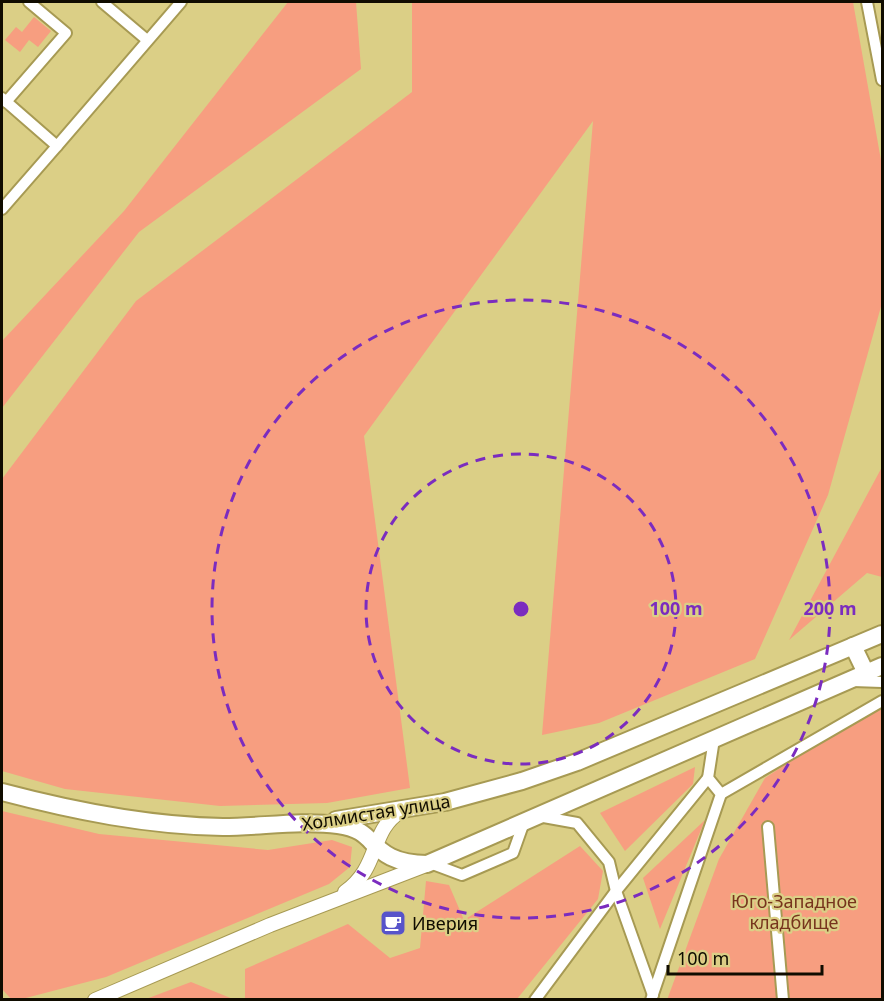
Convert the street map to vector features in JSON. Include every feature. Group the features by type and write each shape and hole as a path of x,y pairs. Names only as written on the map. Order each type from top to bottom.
{"highway":[{"name":"Холмистая улица","path":"293,825 402,811 489,790 577,762 882,634"},
{"path":"853,646 866,673"},
{"path":"428,864 882,666"},
{"path":"2,792 92,814 156,822 222,827 293,825"},
{"name":"Холмистая улица","path":"293,825 335,825 354,828 368,836 376,846 390,856 407,863 428,864"}],"main road":[{"path":"322,905 361,880 372,861 376,846 389,819 402,811"},
{"path":"95,999 322,905 428,864"}],"lane":[{"path":"29,2 66,33 4,100 57,146"},
{"path":"102,2 147,40"},
{"path":"2,209 181,2"},
{"path":"867,2 882,80"},
{"path":"847,681 882,682"},
{"path":"652,997 721,794 882,701"},
{"path":"535,999 616,891 708,778 714,739"},
{"path":"708,778 721,794"},
{"path":"428,864 462,875 513,853 531,819 577,823 609,862 616,891 652,997"},
{"path":"768,827 783,999"}],"green space":[{"path":"288,2 356,2 361,69 139,232 2,408 2,341 124,211"},
{"path":"412,2 853,2 882,166 882,303 828,495 755,659 599,723 542,735 593,121 364,436 410,788 327,803 220,806 65,789 2,771 2,479 136,301 412,92"},
{"path":"34,17 51,31 38,47 29,40 20,52 5,40 16,27 22,32"},
{"path":"882,467 882,577 867,573 789,640"},
{"name":"Юго-Западное кладбище","path":"882,706 882,999 667,1000 719,859 765,778 860,715"},
{"path":"695,767 693,784 625,851 600,813"},
{"path":"2,811 99,834 268,850 332,840 352,847 350,867 329,884 106,977 22,999 11,999 2,989"},
{"path":"705,820 660,929 643,878"},
{"path":"580,846 603,871 598,899 517,999 245,999 245,969 348,924 390,958 420,948 426,881 449,885 464,920"},
{"path":"191,982 233,999 146,999"}],"place":[{"name":"Иверия","path":"393,923"}]}
